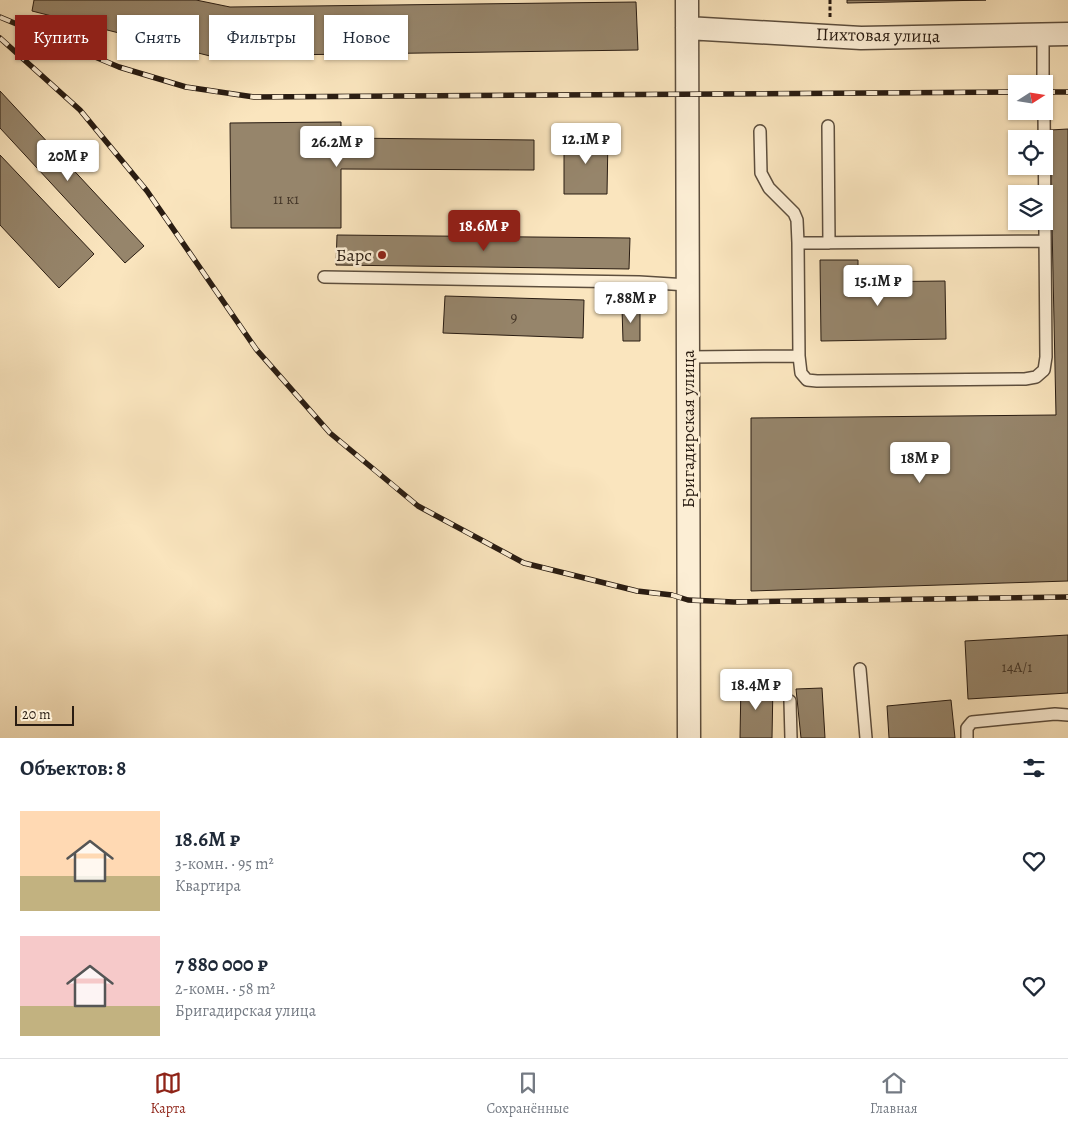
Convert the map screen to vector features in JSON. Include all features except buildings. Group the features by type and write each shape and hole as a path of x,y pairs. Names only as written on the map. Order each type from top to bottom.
{"street":[{"name":"Бригадирская улица","path":"687,0 689,738"},
{"name":"Пихтовая улица","path":"687,28 861,38 1068,34"}],"lane":[{"path":"1043,35 1044,75"},
{"path":"760,131 761,174 769,188 794,214 797,220 799,356 801,373 807,380 1025,379 1036,377 1044,370 1046,357 1044,120"},
{"path":"828,126 829,243"},
{"path":"798,243 1045,241"},
{"path":"324,277 639,282 688,285"},
{"path":"688,358 799,356"},
{"path":"860,669 866,738"},
{"path":"790,701 791,738"},
{"path":"967,738 967,728 972,722 1055,714 1068,715"}],"railway":[{"path":"0,17 119,67 186,87 254,97 1008,92"},
{"path":"0,38 80,110 147,191 256,349 330,433 418,506 524,563 637,591 672,595 688,600 734,602 1068,597"},
{"path":"1053,92 1068,92"}],"place":[{"name":"Барс","path":"382,255"}]}
